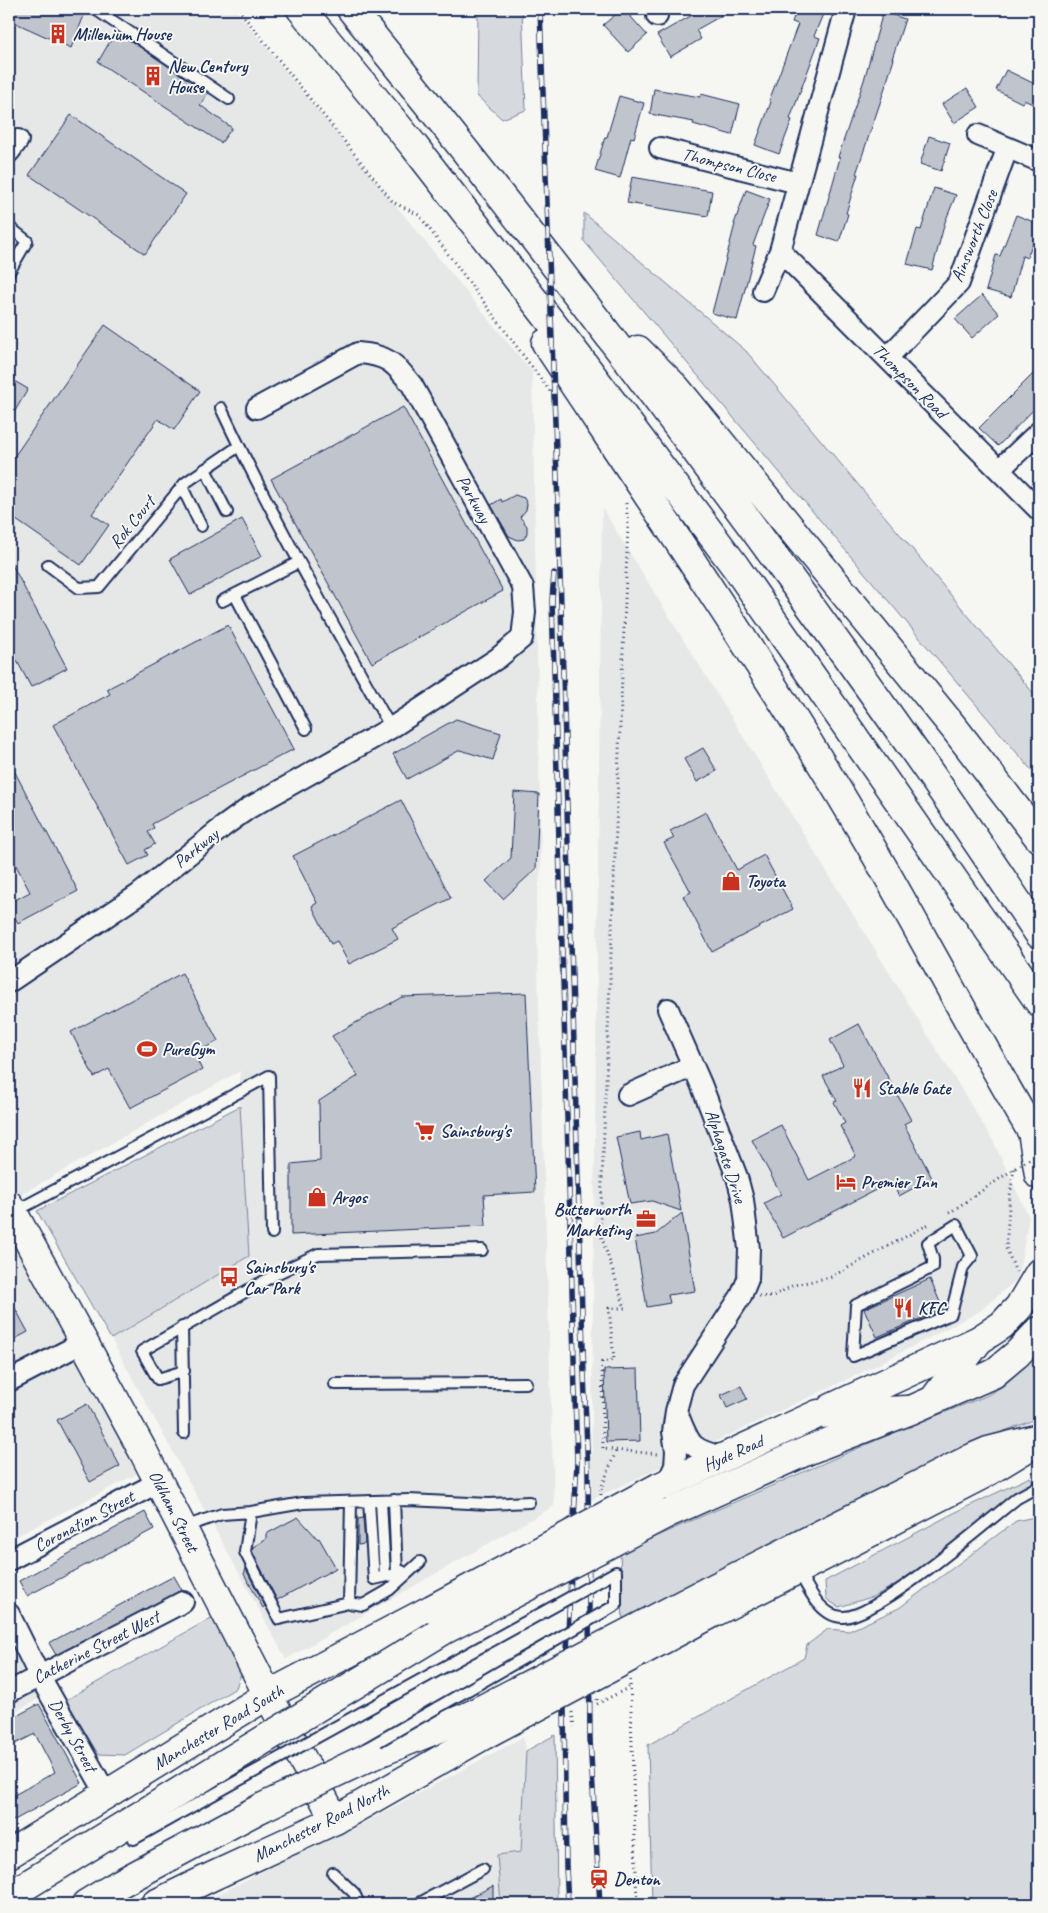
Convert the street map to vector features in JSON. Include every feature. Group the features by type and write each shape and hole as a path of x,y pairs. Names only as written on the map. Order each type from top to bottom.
{"main road":[{"path":"301,9 414,146 583,363 735,566 1039,1002"},
{"path":"351,9 566,278 680,429 900,731 1039,934"},
{"path":"414,146 792,714 869,844 1037,1143 1025,1170"},
{"path":"566,278 677,389 948,721 1039,838"},
{"name":"Oldham Street","path":"11,1209 159,1482 268,1695 335,1820"},
{"path":"818,1414 979,1340 1002,1325 1019,1307 1028,1274"},
{"name":"Hyde Road","path":"432,1609 663,1485 818,1414 922,1405 993,1374 1017,1354 1039,1331"},
{"path":"9,1896 236,1769 444,1630 666,1514 811,1449 922,1405 979,1340"},
{"path":"629,1658 712,1602 798,1570 982,1475 1039,1440"},
{"path":"86,1904 119,1884 261,1808 372,1756 468,1716 712,1602 974,1457 988,1451 1039,1440"},
{"name":"Manchester Road South","path":"9,1854 268,1695 432,1609"},
{"name":"Manchester Road North","path":"156,1904 335,1820 484,1735 629,1658"}],"street":[{"path":"763,291 780,251 846,9"},
{"path":"978,135 1007,149 1039,161"},
{"name":"Thompson Close","path":"660,148 798,182"},
{"name":"Ainsworth Close","path":"886,358 959,283 1007,149"},
{"name":"Thompson Road","path":"780,251 1039,510"},
{"name":"Parkway","path":"9,982 138,895 249,808 391,728 498,658 522,638 525,612 523,587 412,385 395,363 373,354 358,353 257,408"},
{"path":"999,470 1039,432"},
{"name":"Alphagate Drive","path":"663,1485 675,1466 676,1451 673,1432 683,1385 741,1296 748,1279 749,1250 743,1200 737,1177 668,1009"},
{"path":"628,1095 693,1066"},
{"path":"9,1381 84,1342"},
{"path":"676,1411 688,1440 702,1452 722,1457"},
{"name":"Coronation Street","path":"9,1560 159,1482"},
{"name":"Catherine Street West","path":"9,1692 182,1602"},
{"path":"9,1614 40,1675"},
{"name":"Derby Street","path":"40,1675 107,1795"}],"lane":[{"path":"95,9 229,99"},
{"path":"9,227 27,241 9,272"},
{"path":"221,408 299,562 391,728"},
{"name":"Rok Court","path":"48,565 79,588 99,587 182,487 239,446"},
{"path":"205,469 227,512"},
{"path":"182,487 202,526"},
{"path":"222,601 299,562"},
{"path":"235,595 306,729"},
{"path":"11,1209 269,1076 272,1233"},
{"path":"956,1225 972,1256 963,1267 951,1314 853,1356 856,1306 933,1267 933,1259 928,1243 956,1225"},
{"path":"184,1371 158,1379 142,1351 278,1273 318,1254 482,1250"},
{"path":"182,1327 184,1433"},
{"path":"335,1384 526,1383"},
{"path":"798,1570 819,1604 830,1613 843,1618 862,1612 896,1593 1018,1498 1039,1486"},
{"path":"183,1528 222,1514 251,1512 303,1503 394,1500 490,1504 529,1502"},
{"path":"394,1500 397,1574"},
{"path":"251,1512 245,1552 279,1619 349,1603 363,1605 389,1590 420,1562 397,1574 374,1579 369,1501"},
{"path":"381,1501 385,1576"},
{"path":"349,1603 350,1502"},
{"path":"134,1839 236,1769 616,1572 616,1605 261,1808"},
{"path":"418,1904 483,1869"},
{"path":"333,1873 354,1893 359,1904"}],"path":[{"path":"238,9 393,202 419,214 555,398"},
{"path":"624,495 628,525 600,1232 624,1308 609,1308 614,1360 602,1362 603,1449 667,1455"},
{"path":"1028,1274 1006,1248 1009,1205 1037,1143"},
{"path":"943,1217 1025,1170"},
{"path":"741,1296 771,1297 794,1285 831,1277 935,1222"},
{"path":"601,1489 616,1451"},
{"path":"629,1658 637,1904"},
{"path":"597,1704 630,1687"},
{"path":"572,1708 574,1727"}],"shaded area":[{"path":"9,9 235,9 532,372 541,870 536,904 554,1506 286,1659 111,1339 249,1256 240,1106 240,1071 9,1201"},
{"path":"478,9 522,9 526,110 502,119 477,96"},
{"path":"584,213 746,351 1039,700 1039,779 584,241"},
{"path":"602,508 992,1139 1029,1217 1018,1278 980,1311 873,1367 591,1500"},
{"path":"240,1106 249,1256 111,1339 37,1211"},
{"path":"9,1223 69,1334 137,1474 9,1540"},
{"path":"1039,1347 1039,1418 999,1433 939,1461 623,1623 620,1552 895,1432 986,1396 1003,1386 1020,1371"},
{"path":"1030,1477 1033,1482 919,1571 875,1596 839,1607 826,1598 825,1581 954,1513"},
{"path":"1039,1516 1039,1904 652,1904 648,1745 804,1658 807,1645 828,1629 849,1631 899,1608 1016,1521"},
{"path":"213,1617 243,1667 236,1688 125,1755 98,1754 66,1700"},
{"path":"9,1638 40,1698 9,1715"},
{"path":"555,1735 557,1904 501,1904 497,1855 521,1852 526,1751"},
{"path":"523,1737 526,1751 521,1852 497,1855 501,1904 342,1904 340,1899 330,1904 199,1904 301,1852 360,1825"}],"building":[{"name":"Millenium House","path":"9,9 75,9 85,13 71,48 9,20"},
{"path":"622,9 647,35 628,52 603,25"},
{"path":"703,9 733,9 696,30 701,39 670,57 657,35"},
{"path":"797,9 825,9 814,36 820,38 779,154 755,145 771,102 769,101 798,24 792,22"},
{"path":"883,12 905,19 892,59 894,59 856,174 858,174 839,242 818,235 840,158 838,157 864,80"},
{"name":"New Century House","path":"116,31 208,93 200,105 232,128 221,143 98,62"},
{"path":"1006,70 1039,86 1039,107 1024,100 1022,103 996,90"},
{"path":"967,88 979,107 954,123 942,104"},
{"path":"654,89 700,97 701,94 740,104 732,135 693,124 694,122 650,114"},
{"path":"619,96 644,103 634,138 631,137 620,178 595,171"},
{"path":"71,115 186,194 145,254 29,175"},
{"path":"929,136 950,143 941,171 920,164"},
{"path":"632,177 712,191 708,216 627,203"},
{"path":"934,188 956,195 945,222 932,270 907,264 917,229 921,230"},
{"path":"746,190 770,199 753,245 756,246 737,320 712,313 734,224"},
{"path":"1016,215 1039,224 1039,226 1027,258 1022,256 1011,297 986,290 996,255 1000,256"},
{"path":"982,295 999,314 972,338 955,319"},
{"path":"105,325 200,391 174,430 158,419 92,514 109,525 81,565 9,515 9,464"},
{"path":"1039,368 1039,404 998,446 979,428"},
{"path":"9,378 28,389 9,421"},
{"path":"403,407 503,591 372,663 271,479"},
{"path":"515,495 524,498 527,504 526,510 520,517 527,526 527,533 524,539 518,540 509,536 491,505 501,499 502,502"},
{"path":"242,519 262,556 190,595 170,559"},
{"path":"9,559 67,668 31,687 9,646"},
{"path":"228,625 294,749 152,824 154,828 148,832 155,844 145,850 148,855 129,865 53,725 110,694 107,689"},
{"path":"456,719 501,733 493,760 460,750 407,779 393,754"},
{"path":"703,748 717,771 697,782 684,759"},
{"path":"9,761 78,891 18,923 9,907 9,903 30,892 9,852"},
{"path":"514,792 539,794 536,869 503,899 486,881 511,858"},
{"path":"401,800 451,898 392,928 398,939 349,964 337,941 331,944 312,906 317,903 293,856"},
{"name":"Toyota","path":"706,812 737,870 764,855 793,909 712,952 683,896 691,892 664,843 674,838 670,831"},
{"path":"182,973 218,1041 194,1054 202,1070 130,1108 109,1069 94,1077 71,1032"},
{"name":"Sainsbury's","path":"526,993 535,1192 484,1195 486,1226 291,1235 291,1164 320,1161 319,1101 358,1076 332,1036 402,997"},
{"path":"859,1024 911,1120 904,1124 932,1178 899,1196 891,1182 783,1238 764,1203 781,1194 752,1140 781,1125 809,1180 856,1156 840,1126 845,1123 834,1102 837,1101 823,1076 843,1065 830,1040"},
{"path":"640,1132 641,1140 667,1134 681,1211 652,1201 630,1204 616,1137"},
{"path":"682,1213 695,1291 668,1295 670,1303 647,1307 635,1238 656,1234"},
{"name":"KFC","path":"930,1279 943,1309 877,1337 864,1309"},
{"path":"9,1297 28,1332 9,1342"},
{"path":"638,1369 640,1441 606,1442 604,1370"},
{"path":"741,1386 747,1399 727,1408 721,1395"},
{"path":"87,1404 120,1466 90,1482 57,1420"},
{"path":"145,1512 154,1529 27,1596 19,1581"},
{"path":"298,1517 319,1538 336,1568 277,1600 252,1551 253,1547 266,1539 266,1534"},
{"path":"363,1518 365,1544 358,1545 358,1519"},
{"path":"246,1569 265,1606 263,1608 244,1574"},
{"path":"174,1576 182,1590 56,1655 49,1643"},
{"path":"39,1704 82,1783 9,1823 9,1798 55,1772 35,1734 9,1747 9,1720"},
{"path":"493,1886 493,1904 457,1904"}],"railway":[{"path":"540,9 558,505 588,1473 590,1740 600,1904"},
{"path":"554,573 552,600 577,1462 564,1708 568,1904"}],"place":[{"name":"Millenium House","path":"58,34"},
{"name":"New Century House","path":"153,76"},
{"name":"Toyota","path":"731,881"},
{"name":"PureGym","path":"147,1049"},
{"name":"Stable Gate","path":"862,1088"},
{"name":"Sainsbury's","path":"425,1131"},
{"name":"Premier Inn","path":"846,1182"},
{"name":"Argos","path":"317,1197"},
{"name":"Butterworth Marketing","path":"646,1219"},
{"name":"Sainsbury's Car Park","path":"229,1277"},
{"name":"KFC","path":"903,1308"},
{"name":"Denton","path":"599,1879"}]}
